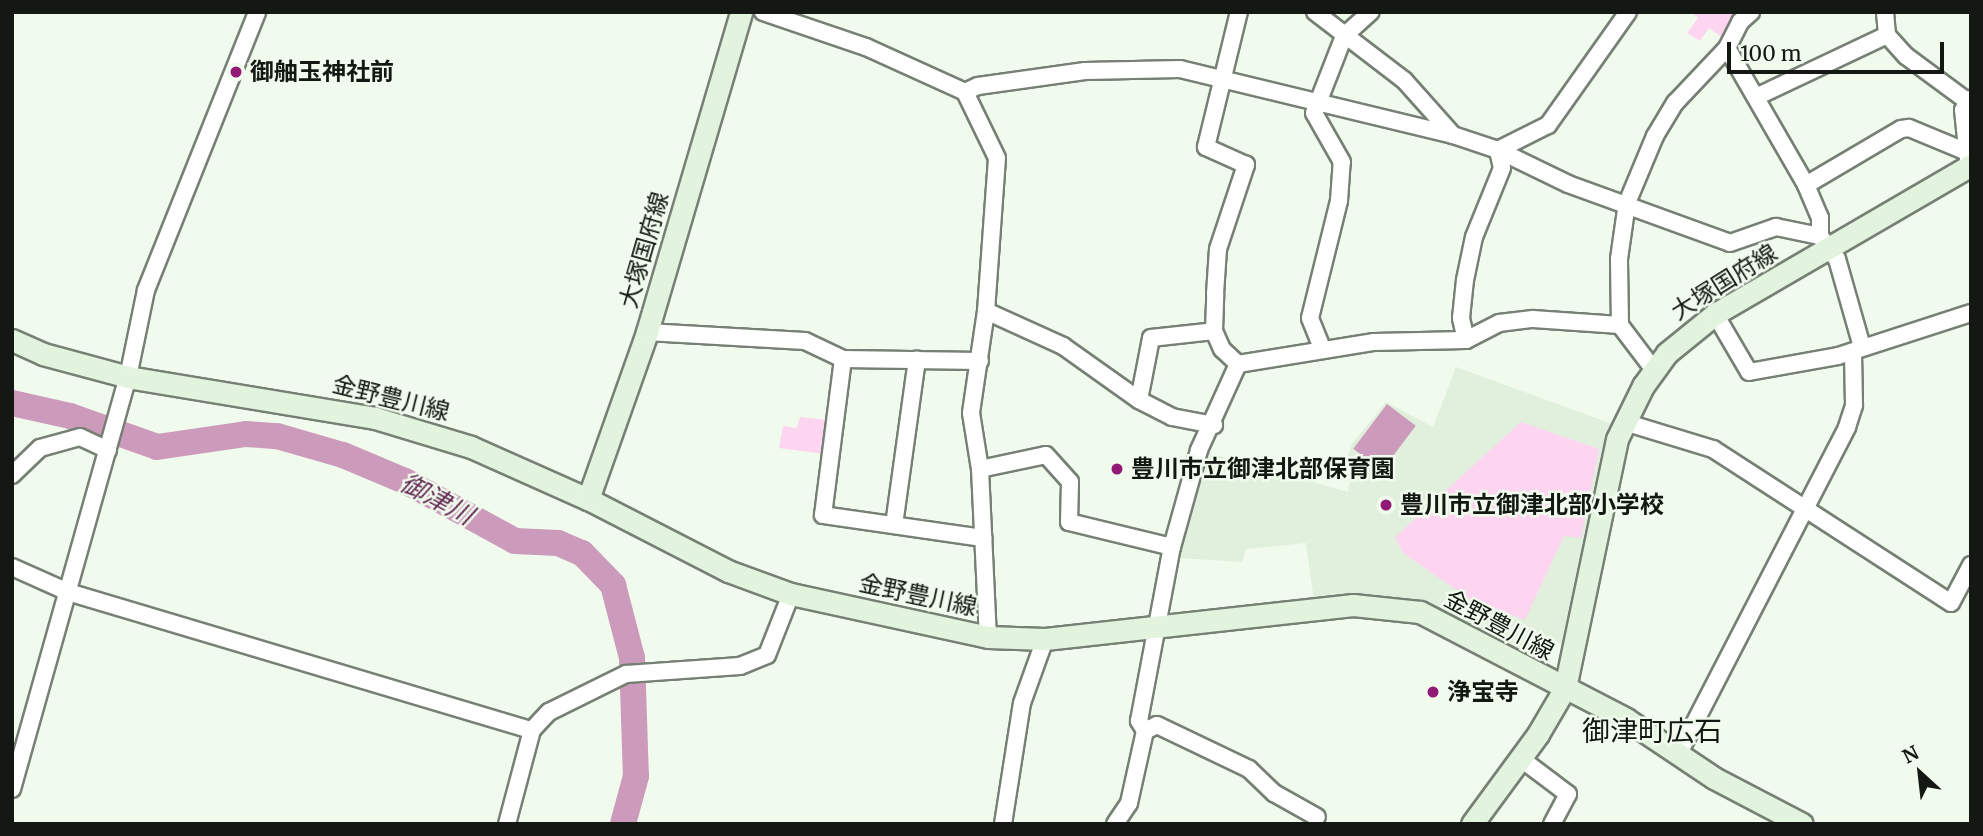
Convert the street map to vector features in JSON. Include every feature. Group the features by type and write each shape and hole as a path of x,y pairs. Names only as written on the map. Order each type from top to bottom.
{"main road":[{"name":"大塚国府線","path":"588,499 647,332 741,12"},
{"name":"大塚国府線","path":"1472,824 1520,758 1565,688 1599,514 1624,422 1654,370 1682,338 1825,242 1969,162"},
{"name":"金野豊川線","path":"12,340 43,354 128,377 375,418 471,447 588,499 728,571 791,594 988,637 1045,639 1328,607 1399,607 1440,620 1636,725 1678,755 1802,824"}],"street":[{"path":"12,789 128,377 146,290 257,12"},
{"path":"763,12 866,47 965,92 997,158 986,311 971,413 980,469 988,637"},
{"path":"1238,364 1222,349 1214,331 1219,249 1246,165 1206,147 1239,12"},
{"path":"1315,12 1404,80 1453,135"},
{"path":"1322,348 1310,318 1339,201 1342,162 1339,149 1316,120 1316,100 1344,36 1371,12"},
{"path":"1498,150 1548,125 1628,12"},
{"path":"1654,370 1620,325 1619,259 1627,203 1655,136 1675,103 1727,48 1740,22 1751,12"},
{"path":"1885,12 1887,35 1913,62 1969,100 1963,110 1969,162"},
{"path":"1756,97 1887,35"},
{"path":"1678,755 1854,405 1858,349 1819,218 1806,185 1727,48"},
{"path":"965,92 978,86 1122,68 1180,69 1453,135 1498,150 1568,184 1627,203 1730,243 1776,227 1825,242"},
{"path":"1806,185 1901,129 1909,128 1969,162"},
{"path":"1466,340 1461,318 1465,280 1474,237 1502,168 1498,150"},
{"path":"986,311 1063,346 1139,400 1172,417 1214,425"},
{"path":"1716,314 1749,372 1858,349 1971,313"},
{"path":"1238,364 1322,348 1466,340 1499,323 1534,319 1620,325"},
{"path":"1139,400 1151,338 1214,331"},
{"path":"647,332 804,341 843,359 980,361"},
{"path":"843,359 823,515 984,538"},
{"path":"894,525 917,360"},
{"path":"1115,824 1129,803 1145,731 1139,721 1172,547 1199,450 1214,425 1238,364"},
{"path":"1624,422 1713,449 1951,604 1971,565"},
{"path":"12,475 40,448 89,438 109,445"},
{"path":"980,469 1046,455 1070,482 1069,522 1172,547"},
{"path":"12,567 68,592 532,730"},
{"path":"507,824 532,730 549,712 626,674 740,666 767,655 791,594"},
{"path":"1003,824 1017,724 1045,639"},
{"path":"1145,731 1157,725 1249,769 1274,793 1317,817"},
{"path":"1520,758 1568,794 1552,824"}],"shaded area":[{"path":"1692,12 1747,12 1724,39 1709,28 1700,41 1687,33 1698,18"},
{"path":"1456,367 1612,424 1594,490 1568,646 1551,641 1540,667 1483,635 1314,601 1306,543 1246,549 1242,562 1179,558 1203,451 1348,492 1352,473 1343,469 1352,444 1386,402 1433,427"},
{"path":"1387,404 1416,426 1382,470 1353,449"},
{"path":"800,417 828,420 824,454 779,448 783,426 797,428"},
{"path":"1521,422 1599,449 1581,538 1564,536 1525,620 1510,614 1501,621 1403,553 1395,537"}],"waterway":[{"name":"御津川","path":"12,403 70,416 157,447 246,434 277,436 343,455 405,481 515,541 558,543 582,553 613,585 632,658 636,776 623,824"}],"place":[{"name":"御舳玉神社前","path":"236,72"},
{"name":"豊川市立御津北部保育園","path":"1117,469"},
{"name":"豊川市立御津北部小学校","path":"1386,505"},
{"name":"浄宝寺","path":"1433,692"}],"district":[{"name":"御津町広石","path":"1652,731"}]}
